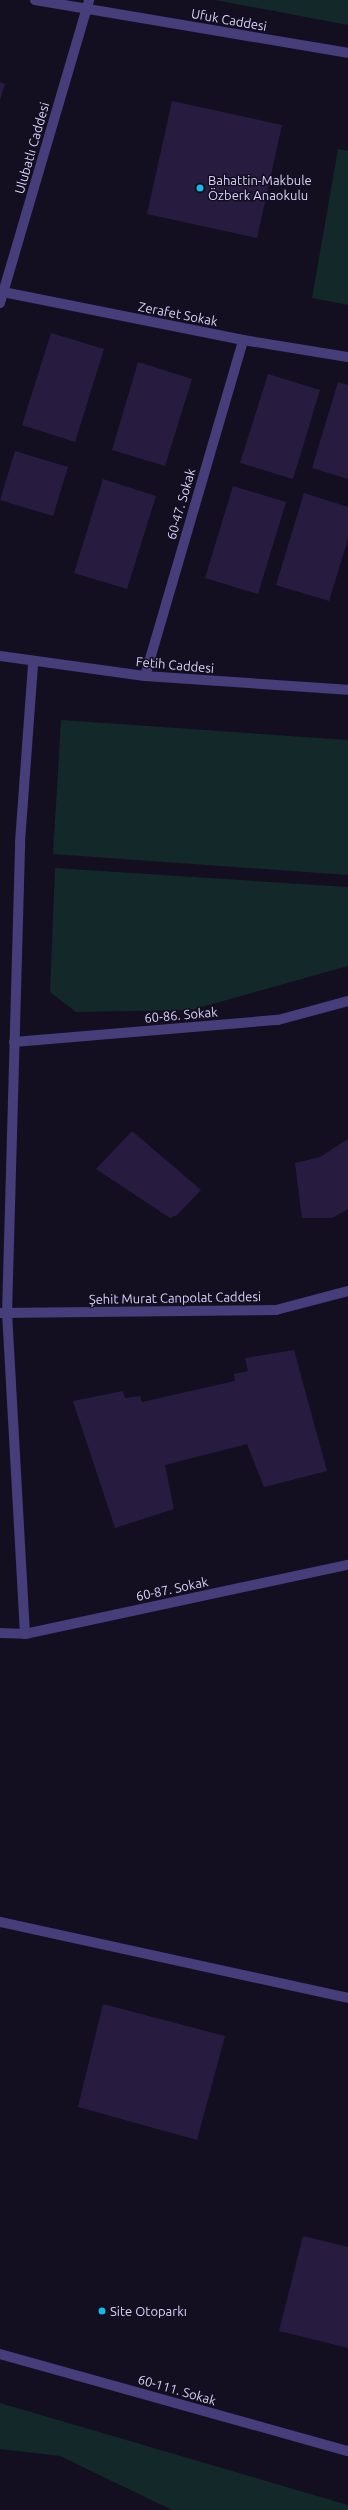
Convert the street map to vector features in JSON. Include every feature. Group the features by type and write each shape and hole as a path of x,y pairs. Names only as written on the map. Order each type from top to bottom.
{"street":[{"name":"Ufuk Caddesi","path":"36,0 88,4 348,53"},
{"name":"Ulubatlı Caddesi","path":"0,303 88,4"},
{"name":"Zerafet Sokak","path":"3,292 243,340 348,357"},
{"name":"60-47. Sokak","path":"145,676 243,340"},
{"name":"Fetih Caddesi","path":"0,656 33,663 145,676 348,690"},
{"path":"25,1634 3,1314 14,1042 20,842 33,663"},
{"name":"60-86. Sokak","path":"14,1042 278,1020 348,1001"},
{"name":"Şehit Murat Canpolat Caddesi","path":"3,1314 276,1310 348,1291"},
{"name":"60-87. Sokak","path":"0,1633 25,1634 348,1565"},
{"path":"0,1922 348,1998"},
{"name":"60-111. Sokak","path":"0,2354 348,2451"}],"green space":[{"path":"215,0 348,0 348,25"},
{"path":"338,149 348,151 348,305 312,298"},
{"path":"61,720 348,740 348,875 53,854"},
{"path":"55,868 348,887 348,966 191,1010 76,1012 50,992"},
{"path":"0,2403 348,2505 348,2510 172,2510 60,2456 0,2449"}],"building":[{"path":"0,82 5,84 0,100"},
{"path":"172,101 282,125 257,238 147,214"},
{"path":"51,333 104,349 75,442 22,425"},
{"path":"138,362 192,379 165,466 112,450"},
{"path":"268,374 320,390 293,479 240,463"},
{"path":"338,382 348,385 348,479 312,468"},
{"path":"15,451 68,467 53,516 0,500"},
{"path":"103,479 156,496 127,589 74,573"},
{"path":"233,486 286,502 258,594 205,578"},
{"path":"304,493 348,507 348,539 329,601 276,585"},
{"path":"132,1131 201,1190 177,1215 170,1218 96,1169"},
{"path":"348,1139 348,1209 332,1218 302,1218 295,1163 320,1157"},
{"path":"294,1350 327,1471 264,1487 247,1444 165,1465 174,1509 115,1528 73,1401 123,1391 125,1398 140,1396 142,1402 235,1381 234,1374 248,1371 245,1358"},
{"path":"103,2004 225,2036 197,2140 78,2107"},
{"path":"303,2236 348,2247 348,2348 279,2331"}],"place":[{"name":"Bahattin-Makbule Özberk Anaokulu","path":"200,188"},
{"name":"Site Otoparkı","path":"102,2311"}]}
